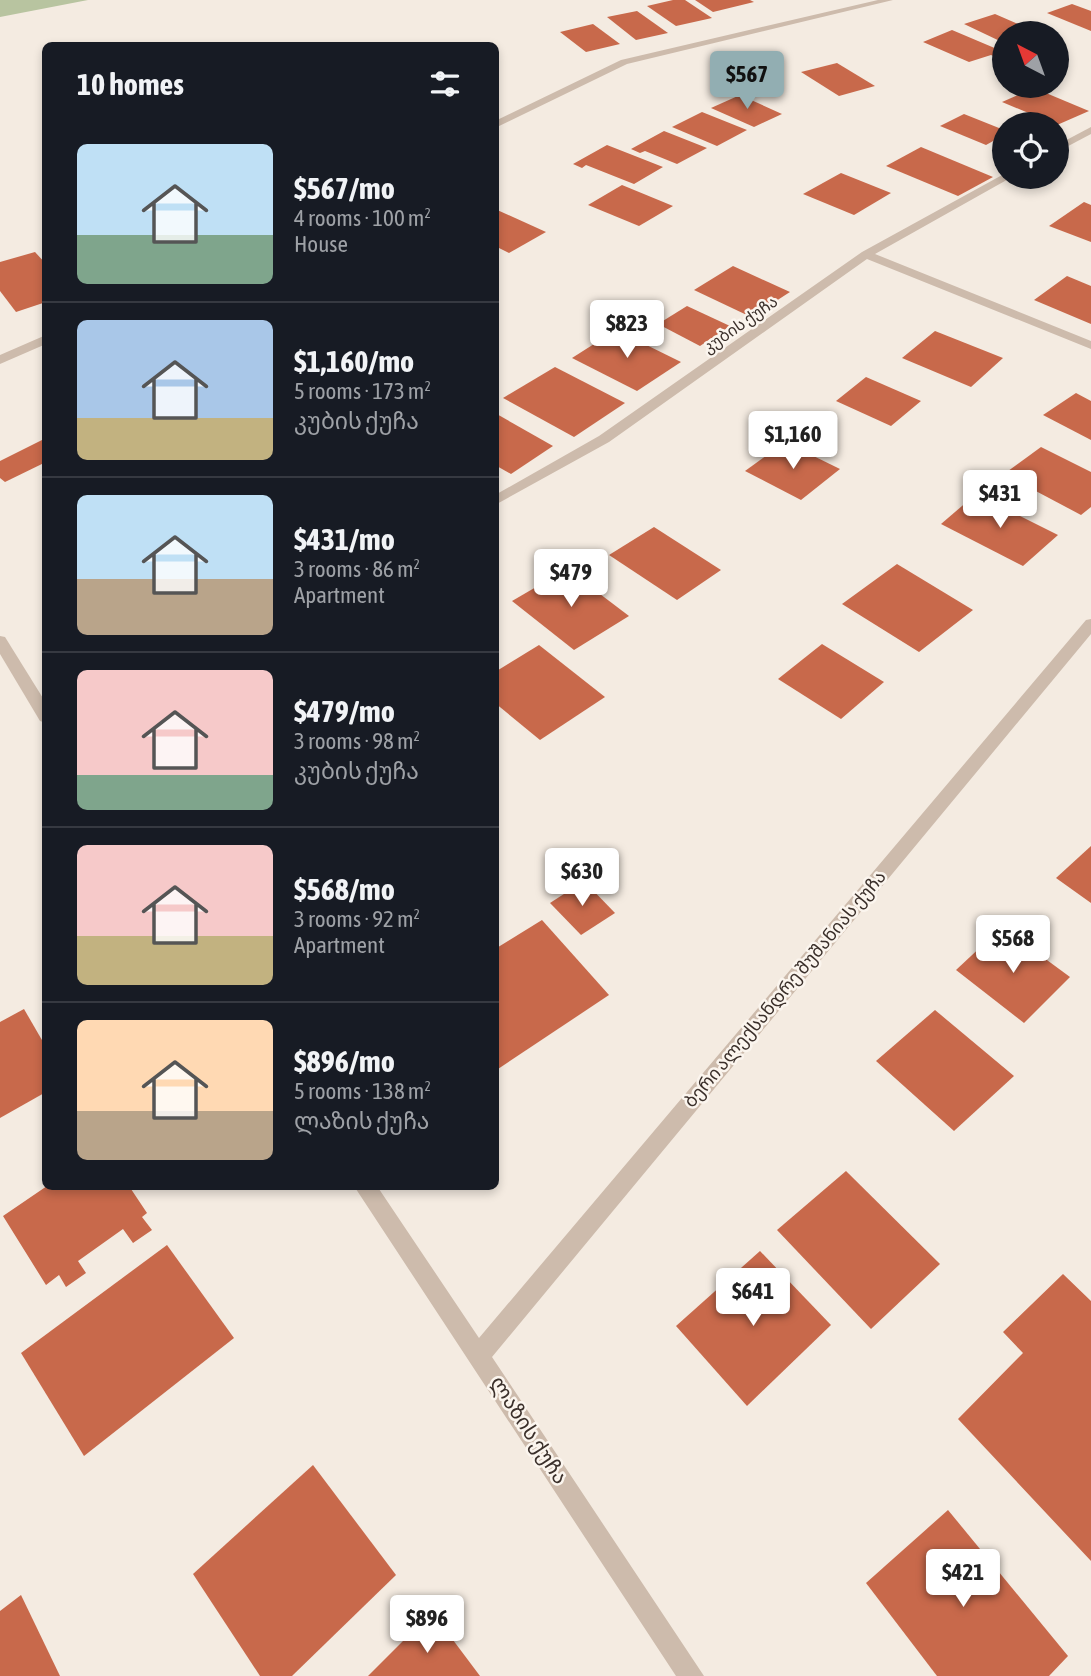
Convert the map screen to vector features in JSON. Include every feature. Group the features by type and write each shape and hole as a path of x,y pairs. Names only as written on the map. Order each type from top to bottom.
{"street":[{"path":"499,123 624,62 890,0"},
{"path":"1069,142 1091,130"},
{"name":"კუბის ქუჩა","path":"499,499 604,439 866,254 992,185"},
{"path":"866,254 1091,345"},
{"path":"0,360 42,341"},
{"name":"ბერი ალექსანდრე შუშანიას ქუჩა","path":"479,1354 1091,624"},
{"path":"0,641 42,710"},
{"name":"ლაზის ქუჩა","path":"367,1190 479,1354 691,1676"}],"green space":[{"path":"0,0 88,0 0,17"}],"building":[{"path":"685,0 712,18 676,26 647,6"},
{"path":"695,0 750,0 754,2 713,12"},
{"path":"1072,4 1091,11 1091,31 1069,21 1047,13"},
{"path":"637,11 668,33 636,40 607,17"},
{"path":"995,14 1011,21 992,21 992,37 964,24"},
{"path":"593,24 620,44 586,52 560,32"},
{"path":"952,30 992,47 992,55 969,62 923,42"},
{"path":"837,63 875,86 839,96 801,72"},
{"path":"740,95 782,114 754,127 711,108"},
{"path":"1011,98 1058,98 1089,111 1069,120 1069,112 1026,112 1002,102"},
{"path":"702,112 747,130 717,146 672,127"},
{"path":"964,114 992,125 992,142 986,145 940,126"},
{"path":"664,131 707,148 677,164 645,151 640,153 631,149"},
{"path":"607,145 663,167 634,184 586,165 582,168 573,164"},
{"path":"921,147 992,178 958,196 886,166"},
{"path":"841,173 891,193 854,215 803,194"},
{"path":"622,185 673,206 639,226 588,205"},
{"path":"1084,202 1091,205 1091,242 1049,226"},
{"path":"499,211 546,232 509,253 499,248"},
{"path":"35,252 42,260 42,303 16,312 0,291 0,262"},
{"path":"733,266 790,292 751,317 694,290"},
{"path":"1067,276 1091,286 1091,324 1034,300"},
{"path":"687,306 730,326 700,346 658,324"},
{"path":"616,330 681,362 637,391 572,358"},
{"path":"935,331 1003,358 971,387 902,358"},
{"path":"555,367 625,403 574,437 503,398"},
{"path":"866,377 921,401 891,426 836,401"},
{"path":"1076,393 1091,401 1091,440 1043,415"},
{"path":"499,415 553,446 511,474 499,467"},
{"path":"42,440 42,464 5,482 0,478 0,461"},
{"path":"785,442 840,469 801,500 745,471"},
{"path":"1041,447 1091,472 1091,507 1081,515 1004,474"},
{"path":"976,494 1058,535 1023,566 941,524"},
{"path":"654,527 721,570 677,600 609,555"},
{"path":"897,564 973,610 919,652 842,604"},
{"path":"567,569 629,616 574,650 512,601"},
{"path":"822,644 884,682 841,719 778,679"},
{"path":"539,645 605,697 540,740 499,706 499,670"},
{"path":"1091,846 1091,903 1056,878"},
{"path":"584,881 615,913 581,935 550,903"},
{"path":"542,920 609,995 499,1068 499,947"},
{"path":"1002,927 1070,977 1024,1023 956,970"},
{"path":"24,1009 42,1040 42,1094 0,1118 0,1022"},
{"path":"935,1010 1014,1076 954,1131 876,1061"},
{"path":"846,1171 940,1264 871,1329 777,1230"},
{"path":"42,1189 132,1190 147,1213 142,1217 152,1230 133,1243 123,1229 78,1261 86,1273 66,1287 59,1275 46,1285 3,1216"},
{"path":"167,1245 234,1338 84,1456 21,1353"},
{"path":"760,1251 831,1325 747,1406 676,1326"},
{"path":"1063,1274 1091,1301 1091,1561 958,1419 1023,1353 1003,1332"},
{"path":"313,1465 396,1575 292,1676 260,1676 193,1574"},
{"path":"948,1510 1068,1656 1049,1676 937,1676 866,1583"},
{"path":"21,1595 60,1676 0,1676 0,1611"},
{"path":"432,1612 480,1676 368,1676"}]}
